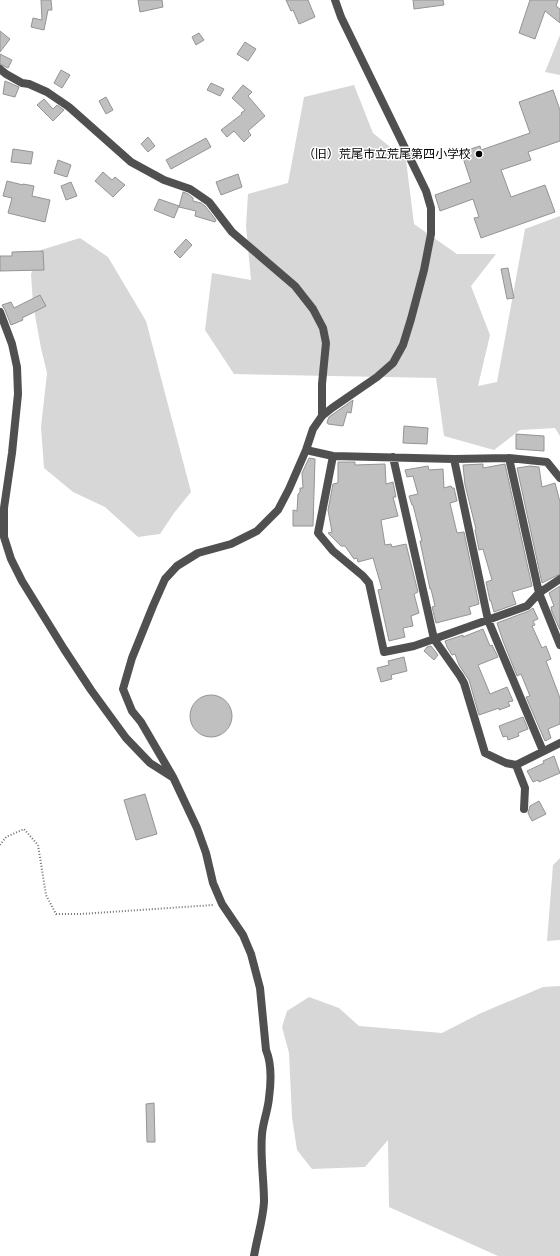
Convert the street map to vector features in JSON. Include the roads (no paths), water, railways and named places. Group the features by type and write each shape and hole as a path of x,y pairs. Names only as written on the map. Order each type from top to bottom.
{"street":[{"path":"254,1256 264,1203 262,1134 269,1098 270,1067 266,1050 260,988 251,954 243,935 222,904 213,883 206,853 197,828 173,778 141,722 132,711 123,689 132,658 165,579 177,566 198,553 232,544 257,531 278,510 306,450 312,429 322,416 377,377 393,363 403,345 411,319 424,270 431,234 431,208 426,191 344,24 335,0"},
{"path":"0,69 22,83 29,84 47,92 69,107 131,162 164,180 190,188 209,202 232,232 295,286 314,309 323,328 326,343 322,384 322,416"},
{"path":"0,312 12,344 17,367 18,394 12,453 4,508 4,537 11,559 22,581 64,649 91,690 126,738 150,763 173,778"},
{"path":"306,450 333,456 454,459 509,458 547,462 560,478"},
{"path":"333,456 318,534 333,551 363,576 369,583 384,652 434,640 527,606 539,593 560,579"},
{"path":"393,457 434,640 464,683 485,753 506,763 516,765 560,743"},
{"path":"509,458 539,593 560,645"},
{"path":"454,459 488,620 543,751"},
{"path":"516,765 525,788 524,809"}],"place":[{"name":"（旧）荒尾市立荒尾第四小学校","path":"479,154"}]}
